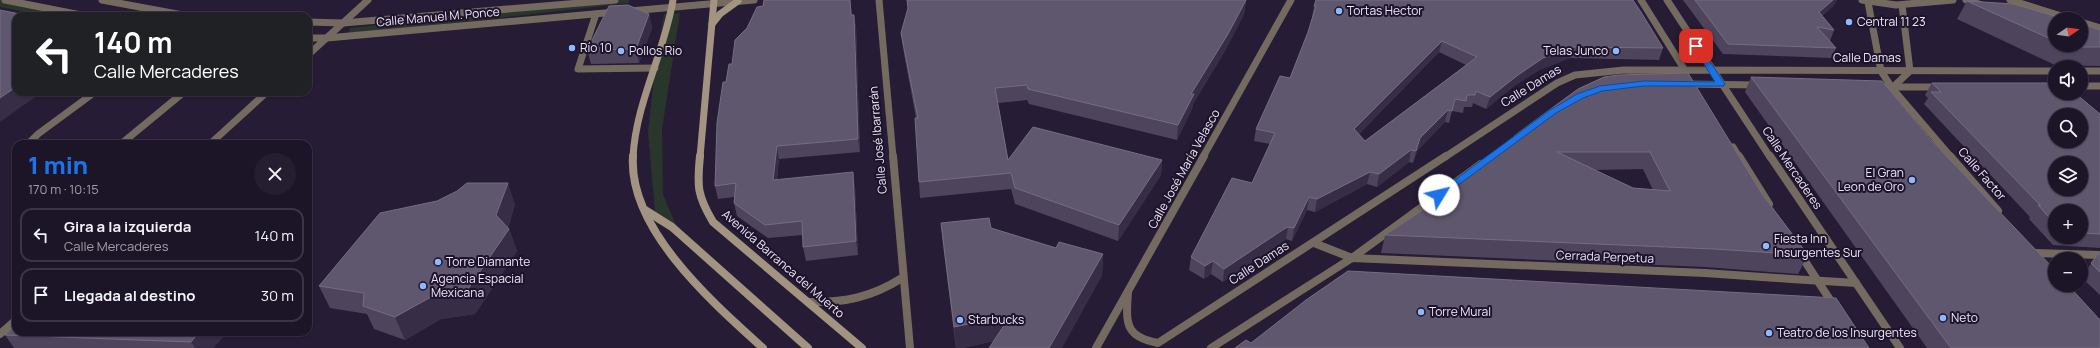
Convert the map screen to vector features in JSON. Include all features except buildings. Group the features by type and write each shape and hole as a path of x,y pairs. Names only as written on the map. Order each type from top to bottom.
{"main road":[{"path":"711,27 716,18 725,9 738,1"},
{"name":"Avenida Barranca del Muerto","path":"714,2 708,85 698,178 701,202 713,222 862,348"},
{"path":"672,3 655,68 634,134 631,156 633,179 644,210 667,252 727,317 763,348"},
{"path":"644,210 672,228 808,348"}],"street":[{"path":"5,0 66,12"},
{"path":"102,0 166,12"},
{"path":"312,51 368,0"},
{"name":"Calle Manuel M. Ponce","path":"312,22 343,23 615,0"},
{"name":"Calle Manuel M. Ponce","path":"312,38 327,38 596,14 672,3 754,0"},
{"name":"Calle José Ibarrarán","path":"879,0 902,278 910,348"},
{"name":"Calle José María Velasco","path":"1096,348 1291,0"},
{"path":"1641,0 1696,87"},
{"name":"Calle Mercaderes","path":"1667,0 1711,70 1900,348"},
{"path":"1865,1 1902,5 1926,4 1953,0"},
{"path":"1966,0 1988,7"},
{"path":"2010,0 2049,12"},
{"name":"Calle Factor","path":"1865,1 1881,71 1892,88 2004,218"},
{"path":"1892,88 1910,71 1902,5"},
{"path":"596,14 578,69 655,68"},
{"path":"2088,24 2100,28"},
{"name":"Calle Damas","path":"1128,292 1126,321 1128,328 1139,339 1154,346 1314,244 1557,83 1575,75 1595,71 1684,69 2048,71"},
{"path":"2088,71 2100,71"},
{"path":"1672,84 1696,87 1721,84 1768,85"},
{"path":"2088,86 2100,86"},
{"path":"1868,87 1946,87"},
{"path":"32,140 90,96"},
{"path":"126,140 179,96"},
{"path":"214,140 263,96"},
{"path":"1726,136 1772,208"},
{"path":"1211,348 1352,258 1490,158"},
{"path":"1792,241 1837,311"},
{"name":"Cerrada Perpetua","path":"1314,244 1352,258 1697,273 1856,283"},
{"path":"2045,264 2032,250 2100,255"},
{"path":"809,302 834,304 860,300 884,291 902,278"},
{"path":"0,334 12,324"}],"green space":[{"path":"0,0 9,0 68,12 25,12 0,7"},
{"path":"596,0 629,0 629,3 348,35 350,28"},
{"path":"680,13 662,129 663,194 679,233 656,223 648,132 655,68 664,14"}],"place":[{"name":"Tortas Hector","path":"1339,11"},
{"name":"Central 11 23","path":"1849,22"},
{"name":"Río 10","path":"572,48"},
{"name":"Pollos Rio","path":"621,51"},
{"name":"Telas Junco","path":"1616,51"},
{"name":"El Gran Leon de Oro","path":"1912,180"},
{"name":"Fiesta Inn Insurgentes Sur","path":"1766,246"},
{"name":"Torre Diamante","path":"438,262"},
{"name":"Agencia Espacial Mexicana","path":"423,286"},
{"name":"Torre Mural","path":"1421,312"},
{"name":"Neto","path":"1943,318"},
{"name":"Starbucks","path":"960,320"},
{"name":"Teatro de los Insurgentes","path":"1769,333"}],"route":[{"path":"1439,195 1553,112 1580,96 1600,88 1644,84 1721,84 1696,46"}]}
